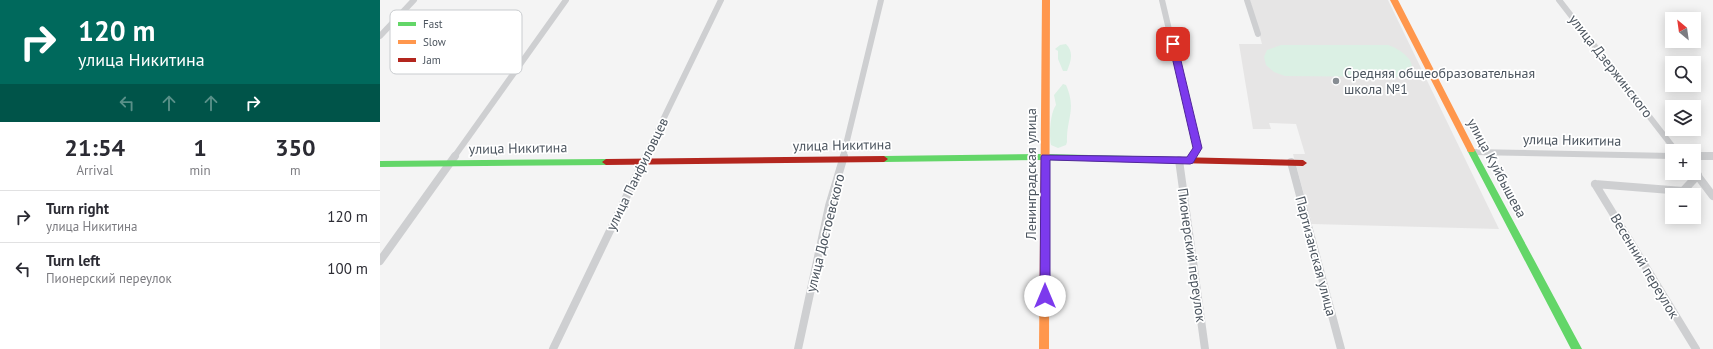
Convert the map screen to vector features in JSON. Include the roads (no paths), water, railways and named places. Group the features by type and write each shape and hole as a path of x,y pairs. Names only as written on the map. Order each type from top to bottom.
{"street":[{"path":"405,10 414,0"},
{"path":"522,61 566,0"},
{"name":"улица Панфиловцев","path":"554,349 721,0"},
{"name":"улица Достоевского","path":"798,349 829,206 843,159 881,0"},
{"name":"Ленинградская улица","path":"1044,349 1046,0"},
{"path":"1162,0 1197,148 1190,160"},
{"path":"1247,0 1258,34"},
{"name":"улица Куйбышева","path":"1394,0 1472,152 1577,349"},
{"name":"улица Дзержинского","path":"1559,0 1671,144"},
{"path":"380,36 390,25"},
{"path":"380,261 513,74"},
{"name":"улица Никитина","path":"1472,152 1665,156"},
{"path":"1701,156 1713,156"},
{"name":"улица Никитина","path":"380,164 1045,157 1304,163"},
{"name":"Пионерский переулок","path":"1179,160 1206,349"},
{"name":"Партизанская улица","path":"1291,162 1340,349"},
{"name":"Весенний переулок","path":"1691,180 1683,191 1595,184 1696,349"},
{"path":"1701,180 1713,196"}],"place":[{"name":"Средняя общеобразовательная школа №1","path":"1336,81"}]}
